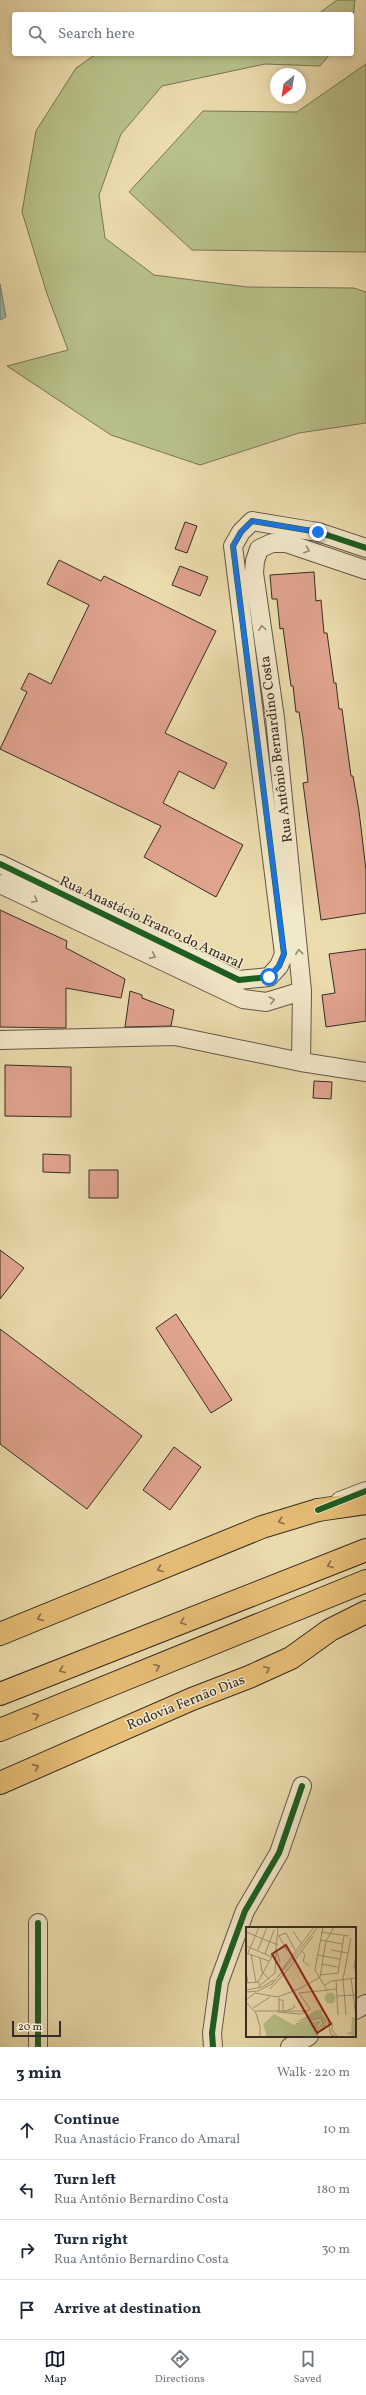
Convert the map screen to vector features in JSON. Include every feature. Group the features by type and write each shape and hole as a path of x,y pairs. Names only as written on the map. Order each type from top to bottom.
{"main road":[{"path":"0,1634 262,1527 318,1510 366,1503"},
{"path":"0,1694 366,1550"},
{"path":"0,1730 245,1632 366,1581"},
{"path":"245,1632 366,1594"},
{"name":"Rodovia Fernão Dias","path":"0,1783 192,1699 249,1677 291,1658 330,1630 366,1612"}],"street":[{"name":"Rua Antônio Bernardino Costa","path":"284,954 233,546 241,532 252,521 318,532 366,548"},
{"name":"Rua Antônio Bernardino Costa","path":"301,1062 302,990 275,718 254,572 254,561 259,549 272,543 286,542 366,570"},
{"path":"255,722 275,718"},
{"name":"Rua Anastácio Franco do Amaral","path":"0,864 239,980 269,977 279,966 284,954"},
{"name":"Rua Anastácio Franco do Amaral","path":"0,884 243,999 266,1002 302,990"},
{"path":"0,1040 175,1036 301,1062 366,1072"},
{"path":"318,1510 366,1491"},
{"path":"214,2047 212,2033 220,1982 245,1912 279,1853 302,1786"},
{"path":"38,1923 38,2047"},
{"path":"356,2009 366,2004"},
{"path":"290,2047 307,2037"}],"green space":[{"path":"337,0 355,0 354,12 321,12"},
{"path":"93,56 328,56 320,66 265,64 162,86 121,134 99,195 105,238 154,275 247,287 354,288 366,292 366,423 299,433 200,465 111,435 7,366 68,350 47,294 22,212 36,131 76,68"},
{"path":"366,64 366,252 192,250 129,192 203,111 297,112"}],"water":[{"path":"0,284 6,317 0,320"}],"building":[{"path":"185,522 197,526 187,553 175,549"},
{"path":"59,560 101,581 104,576 216,631 165,733 227,763 214,789 179,771 163,803 243,845 216,897 144,857 161,826 0,749 27,692 21,689 29,673 51,684 89,605 47,584"},
{"path":"180,566 208,577 200,596 172,585"},
{"path":"314,572 316,601 321,600 324,633 327,633 339,709 342,709 351,776 353,776 359,811 366,870 366,913 321,920 303,783 308,782 303,738 299,712 296,712 293,686 291,686 283,628 280,629 277,599 272,599 270,575"},
{"path":"0,910 67,941 66,948 125,979 121,998 66,988 66,1028 0,1027"},
{"path":"366,949 366,1021 326,1027 322,995 335,993 329,954"},
{"path":"130,991 142,995 142,998 174,1010 171,1026 125,1027"},
{"path":"5,1065 71,1067 71,1117 5,1116"},
{"path":"314,1081 332,1082 331,1099 313,1098"},
{"path":"43,1154 70,1155 70,1173 43,1172"},
{"path":"89,1170 118,1170 118,1198 89,1198"},
{"path":"0,1250 24,1268 0,1299"},
{"path":"176,1314 232,1400 211,1413 156,1328"},
{"path":"0,1329 142,1436 87,1509 0,1444"},
{"path":"174,1447 201,1467 170,1510 143,1490"}],"cycle path":[{"path":"0,864 239,980 269,977 279,966 284,954 233,546 241,532 252,521 318,532 366,548"},
{"path":"318,1510 366,1491"},
{"path":"213,2047 212,2033 219,1982 245,1911 279,1853 302,1786"},
{"path":"38,1923 38,2047"}],"route":[{"path":"269,977 279,966 284,954 233,546 241,532 252,521 318,532"}]}
